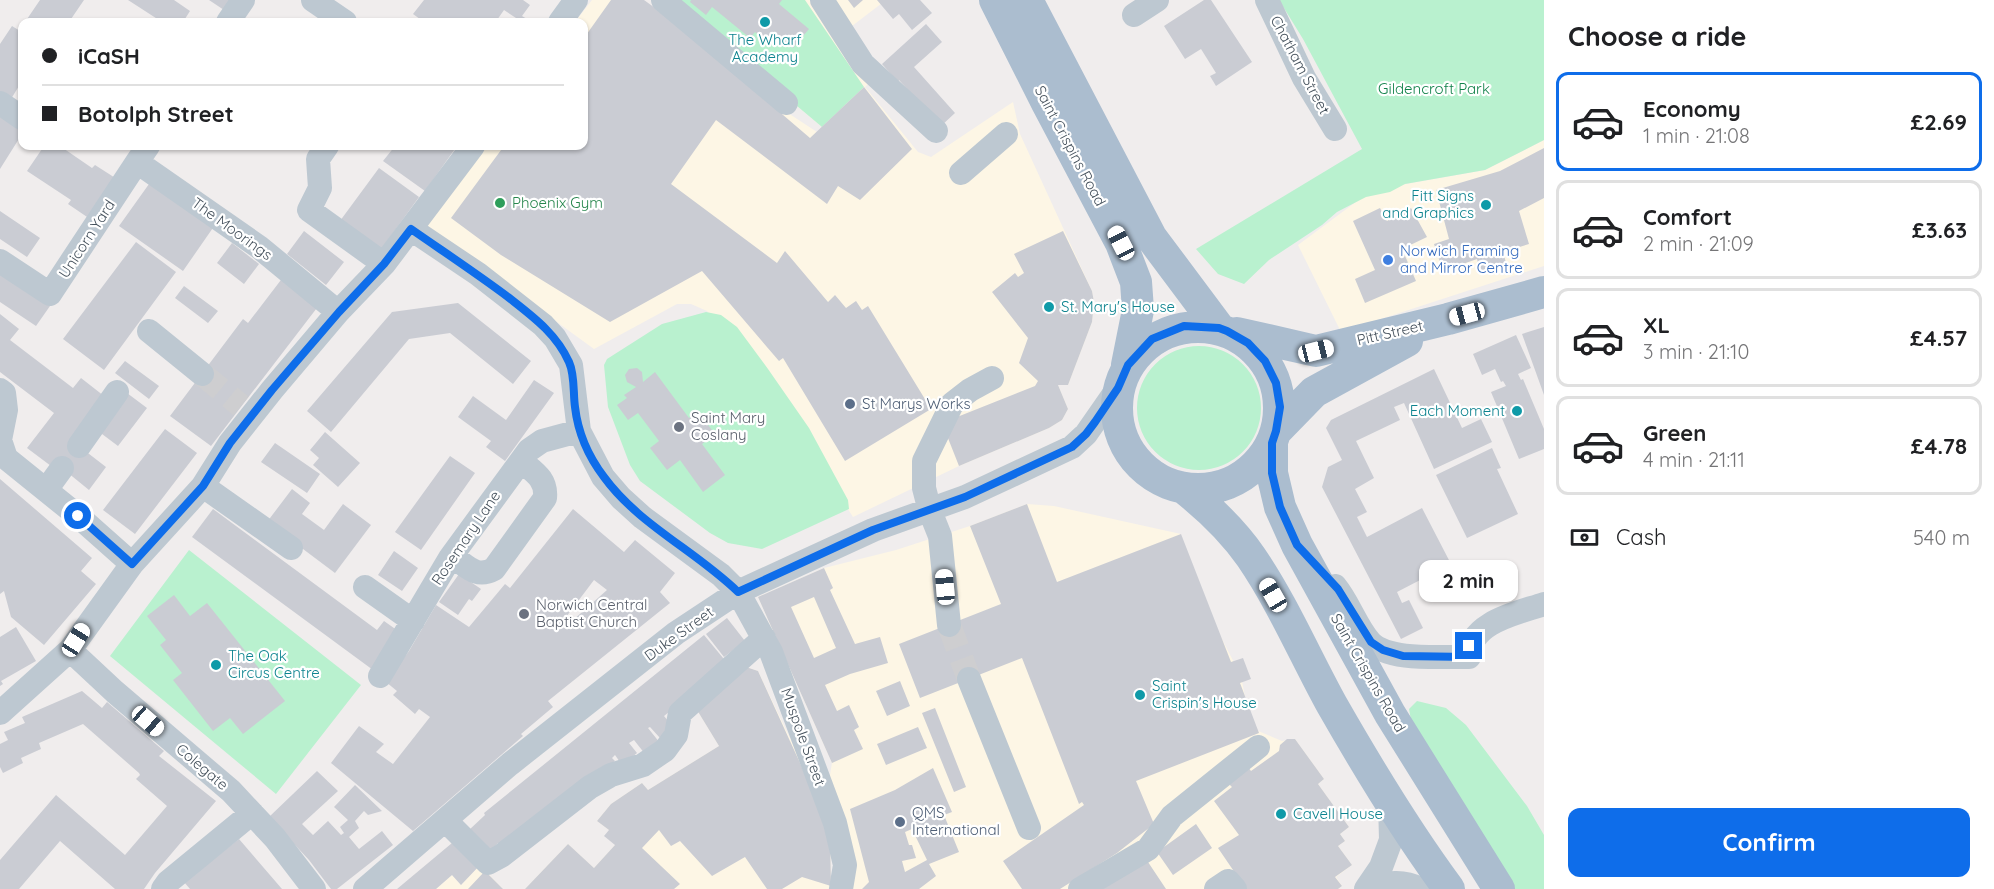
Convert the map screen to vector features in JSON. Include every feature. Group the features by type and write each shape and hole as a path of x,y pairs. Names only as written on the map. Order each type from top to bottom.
{"main road":[{"name":"Saint Crispins Road","path":"995,0 1121,243 1136,282 1138,310 1116,415 1123,441 1138,464 1159,480 1185,489 1209,508 1251,557 1294,631 1332,704 1390,802 1420,878 1449,889"},
{"name":"Saint Crispins Road","path":"1027,0 1151,237 1185,285 1223,330"},
{"name":"Pitt Street","path":"1223,330 1316,351 1448,319 1544,292"},
{"name":"Pitt Street","path":"1274,437 1314,392 1448,319"},
{"name":"Saint Crispins Road","path":"1123,376 1152,339 1184,326 1223,330 1248,343 1265,361 1276,383 1280,407 1274,437 1272,473 1280,507 1297,545 1377,691 1499,889"},
{"name":"Saint Crispins Road","path":"1185,489 1211,488 1236,480 1257,464 1274,437"}],"street":[{"path":"231,18 243,0"},
{"path":"314,0 339,18"},
{"path":"563,18 576,0"},
{"path":"663,0 786,103"},
{"path":"822,0 863,64 936,131"},
{"path":"1134,15 1157,0"},
{"name":"Chatham Street","path":"1267,0 1304,78 1335,129"},
{"path":"0,104 18,115"},
{"path":"961,173 1006,134"},
{"path":"324,150 318,159 320,188 309,210 384,264"},
{"path":"0,713 69,650 132,564 203,486 247,411 272,390 384,264 470,150"},
{"name":"Unicorn Yard","path":"0,261 50,294 142,154"},
{"name":"The Moorings","path":"142,154 339,312"},
{"path":"411,229 478,274 543,325 555,338 571,365 579,431"},
{"path":"149,331 202,374"},
{"name":"Duke Street","path":"365,889 510,764 676,633 738,592 873,530 965,497 1072,447 1086,434 1123,376"},
{"path":"949,625 940,536 924,488 924,461 952,404 970,390 992,378"},
{"path":"79,446 117,392"},
{"path":"3,400 0,441 6,458 78,516 132,564"},
{"name":"Rosemary Lane","path":"380,676 452,556 529,450 542,441 579,431"},
{"name":"Muspole Street","path":"579,431 603,477 621,498 642,517 721,575 738,592 771,652 802,729 835,823 845,865 841,889"},
{"path":"452,556 475,572 485,574 494,569 545,498 546,488 541,477 521,461"},
{"path":"46,490 62,468"},
{"path":"203,486 291,548"},
{"path":"1297,545 1338,589 1371,642 1383,650 1403,656 1469,657 1469,646 1478,633 1503,618 1544,604"},
{"path":"365,587 413,621"},
{"path":"446,820 488,863 501,856 590,787 611,775 643,765 665,750 676,735 680,713 764,638"},
{"name":"Colegate","path":"69,650 252,813 276,838 314,889"},
{"path":"969,679 1029,828"},
{"path":"1080,889 1148,849 1173,816 1258,747"},
{"path":"1366,889 1381,867 1391,840 1390,802"},
{"path":"163,889 168,882 252,813"},
{"path":"1366,889 1420,878"},
{"path":"1216,889 1228,881 1235,889"}],"shaded area":[{"path":"592,0 633,0 699,55 817,132 822,127 671,0 886,0 839,36 870,82 865,87 918,152 931,157 1013,102 1020,134 1092,291 1094,302 1092,322 1068,385 1058,385 1068,409 1062,420 853,517 761,373 707,311 691,304 677,304 594,349 426,227 482,150 588,150 588,18 578,18"},
{"path":"1544,140 1544,266 1341,332 1298,245 1372,190 1485,170"},
{"path":"1027,504 1054,506 1181,534 1177,552 1241,676 1251,728 1282,741 1295,739 1324,779 1318,784 1349,827 1340,834 1345,841 1338,846 1352,865 1336,877 1342,886 1338,889 842,889 830,836 831,886 828,889 525,889 568,844 594,868 615,845 609,830 597,821 611,804 642,783 648,790 719,746 697,710 743,666 758,671 824,810 832,763 758,597 824,568 896,550 970,526"},
{"path":"480,865 503,889 436,889 452,875 461,885"}],"green space":[{"path":"671,0 805,0 864,87 822,127"},
{"name":"Gildencroft Park","path":"1279,0 1544,0 1544,140 1485,170 1405,184 1390,192 1366,197 1337,212 1322,225 1269,260 1244,284 1218,274 1196,249 1362,149 1303,39"},
{"path":"706,312 721,315 737,327 809,428 848,500 849,509 762,549 728,543 710,533 640,481 630,465 608,407 604,365 607,359 662,324"},
{"path":"1199,346 1223,351 1243,364 1256,384 1261,408 1256,432 1243,452 1223,465 1199,470 1175,465 1155,452 1142,432 1137,408 1142,384 1155,364 1175,351"},
{"path":"189,550 361,685 276,794 110,656"},
{"path":"1417,701 1446,708 1466,725 1527,806 1544,835 1544,889 1515,889 1411,720 1409,709"}],"building":[{"path":"40,0 84,0 72,18 28,18"},
{"path":"128,0 174,0 190,11 186,18 156,18"},
{"path":"209,0 230,0 224,10"},
{"path":"424,0 523,0 530,5 522,16 525,18 516,18 504,10 498,18 418,18 413,14"},
{"path":"611,0 644,0 673,21 810,138 864,87 912,149 860,200 838,186 827,204 716,120 671,184 777,263 785,251 828,302 835,295 846,308 856,301 862,310 868,306 931,409 845,461 783,358 779,361 702,271 610,322 501,255 451,218 501,150 588,150 588,32"},
{"name":"The Wharf Academy","path":"691,0 782,0 779,4 809,29 793,48 778,35 770,45 755,32 750,38 712,7 706,15 690,2"},
{"path":"848,0 863,0 854,8"},
{"path":"877,0 920,0 932,13 912,30 899,14 893,19"},
{"path":"1204,0 1211,0 1252,62 1216,86 1210,76 1216,73 1201,49 1185,59 1164,26"},
{"path":"926,24 942,42 914,67 955,113 941,126 882,64"},
{"path":"12,26 18,30 18,88 11,99 0,92 0,44"},
{"path":"0,112 18,124 18,140 0,169"},
{"name":"Fitt Signs and Graphics","path":"1544,148 1544,198 1519,211 1529,244 1503,252 1507,266 1481,274 1477,259 1443,271 1434,244 1449,239 1436,190 1500,171"},
{"path":"41,150 66,150 92,168 95,165 120,181 93,221 68,204 71,200 27,171"},
{"path":"392,150 454,150 425,191 383,161"},
{"path":"379,168 419,197 377,255 337,225"},
{"path":"154,177 217,222 183,271 119,226"},
{"name":"Norwich Framing and Mirror Centre","path":"1380,208 1387,221 1411,208 1427,237 1402,249 1416,281 1365,303 1355,279 1375,270 1353,221"},
{"path":"0,211 40,238 27,257 0,239"},
{"path":"304,231 344,262 326,285 287,254"},
{"name":"St. Mary's House","path":"1063,231 1092,291 1094,302 1092,322 1068,385 1058,385 1068,409 1062,420 1049,428 959,466 942,423 1035,386 1038,381 1019,363 1028,338 992,292 1015,273 1018,277 1024,273 1014,254"},
{"path":"136,242 176,272 104,370 63,339"},
{"path":"232,243 259,264 244,284 217,263"},
{"path":"287,272 323,300 211,446 170,416 243,319 248,323"},
{"path":"0,273 50,306 36,326 0,302"},
{"path":"184,286 218,311 208,323 175,298"},
{"path":"458,303 531,361 513,384 450,333 409,339 331,432 307,411 392,312"},
{"path":"0,314 19,329 10,340 73,388 81,378 104,396 71,440 106,467 89,490 62,468 51,466 27,448 54,413 0,372"},
{"path":"1544,327 1544,395 1522,334"},
{"name":"Each Moment","path":"1516,335 1531,368 1518,374 1521,380 1523,379 1544,429 1544,449 1519,459 1491,392 1506,386 1503,381 1501,382 1495,369 1482,375 1473,354"},
{"path":"125,361 159,386 149,399 115,373"},
{"name":"Saint Mary Coslany","path":"637,368 642,372 643,382 655,372 689,418 698,412 715,434 702,444 725,475 703,492 680,460 667,470 650,448 659,441 638,413 628,420 617,405 627,398 624,395 636,387 627,382 625,375 629,369"},
{"path":"1434,369 1462,428 1481,419 1492,442 1434,469 1404,403 1394,407 1400,420 1356,441 1374,478 1355,489 1367,512 1357,517 1367,537 1422,508 1451,564 1397,592 1402,603 1409,600 1423,628 1401,639 1322,487 1328,467 1342,460 1326,428 1331,420"},
{"path":"534,380 554,393 505,461 486,447 491,441 458,417 473,396 506,420"},
{"path":"127,393 147,408 118,446 98,431"},
{"path":"165,429 197,453 135,534 103,510"},
{"path":"325,432 360,463 338,487 313,465 319,458 310,450"},
{"path":"275,443 320,474 307,493 261,462"},
{"path":"1492,448 1501,468 1497,469 1518,514 1467,538 1436,475"},
{"path":"450,456 475,473 421,550 395,532"},
{"path":"0,479 92,558 81,571 96,584 44,645 11,617 4,591 0,594"},
{"path":"292,489 310,503 302,514 324,530 343,504 371,525 335,573 267,522"},
{"name":"Saint Crispin's House","path":"1027,504 1057,582 1181,534 1231,662 1243,658 1251,679 1240,683 1259,733 1136,781 1154,824 1117,853 1060,889 1022,889 1003,861 1084,805 1082,802 1079,804 1022,658 920,698 899,644 1001,604 970,526"},
{"path":"213,509 377,630 384,621 401,633 373,670 192,537"},
{"path":"573,509 624,552 635,540 675,573 660,592 670,603 548,701 553,707 521,734 523,736 413,831 331,763 359,726 384,744 376,752 393,764 430,717 419,709 415,714 393,695 397,691 386,682 409,651 436,605 469,627 505,584 510,588","holes":["594,580 607,590 564,628 560,625"]},
{"path":"394,551 418,568 402,591 378,575"},
{"path":"824,568 833,588 830,590 855,644 880,637 888,663 850,674 825,685 837,711 849,705 859,727 854,730 863,749 832,763 758,597","holes":["814,597 836,648 814,658 791,607"]},
{"path":"459,574 481,589 472,601 469,599 458,615 439,602"},
{"name":"The Oak Circus Centre","path":"174,595 190,616 207,603 285,701 243,734 230,718 213,731 173,680 182,673 160,645 166,640 147,616"},
{"path":"727,618 745,641 724,657 706,634"},
{"path":"16,627 36,661 1,681 3,684 0,686 0,637"},
{"path":"704,635 728,664 664,716 673,727 660,738 650,727 648,728 660,743 645,754 634,740 629,743 637,753 622,765 615,755 612,758 615,761 504,849 498,843 488,853 468,831 485,815 484,813"},
{"path":"743,666 758,671 830,835 831,886 802,877 782,889 767,889 745,857 712,876 680,841 671,846 659,830 642,848 680,884 674,889 525,889 568,844 594,868 615,845 604,836 609,830 597,821 611,804 642,783 648,790 719,746 697,710"},
{"path":"900,681 910,706 887,716 876,691"},
{"path":"82,691 102,708 107,702 164,751 159,756 216,801 144,889 115,889 60,841 19,889 0,889 0,860 56,795 125,855 167,806 136,779 139,773 83,724 39,743 41,749 21,758 23,763 3,773 0,767 0,744 8,740 4,732 25,723 22,717"},
{"path":"935,708 966,787 954,792 922,713"},
{"path":"918,727 927,748 886,765 877,744"},
{"name":"Cavell House","path":"1287,739 1295,739 1324,779 1318,784 1349,827 1340,834 1345,841 1338,846 1352,865 1335,877 1342,886 1338,889 1246,889 1218,848 1239,835 1214,801 1232,787 1227,782 1248,767 1251,771 1279,751 1280,745"},
{"name":"QMS International","path":"933,768 952,812 944,815 959,852 929,864 936,876 919,889 862,889 869,882 850,809 895,790","holes":["912,829 927,860 905,872 902,861 916,858 905,832"]},
{"path":"317,771 338,791 302,824 313,835 328,821 341,835 344,833 340,827 348,820 334,807 355,785 382,811 368,815 364,811 355,821 359,828 349,837 359,849 382,831 393,845 337,889 331,889 309,860 269,817"},
{"path":"1196,824 1212,848 1173,875 1157,852"},
{"path":"458,838 480,865 461,885 452,875 436,889 397,889"},
{"path":"239,839 282,889 190,889 184,882"},
{"path":"1146,859 1166,889 1101,889"},
{"path":"485,871 503,889 468,889"}],"tunnel":[{"path":"202,374 241,406"},
{"path":"949,625 969,679"}],"place":[{"name":"The Wharf Academy","path":"765,22"},
{"name":"Phoenix Gym","path":"500,203"},
{"name":"Fitt Signs and Graphics","path":"1486,205"},
{"name":"Norwich Framing and Mirror Centre","path":"1388,260"},
{"name":"St. Mary's House","path":"1049,307"},
{"name":"St Marys Works","path":"850,404"},
{"name":"Each Moment","path":"1517,411"},
{"name":"Saint Mary Coslany","path":"679,427"},
{"name":"Norwich Central Baptist Church","path":"524,614"},
{"name":"The Oak Circus Centre","path":"216,665"},
{"name":"Saint Crispin's House","path":"1140,695"},
{"name":"Cavell House","path":"1281,814"},
{"name":"QMS International","path":"900,822"}],"route":[{"path":"78,516 132,564 203,486 230,443 272,390 384,264 411,229 478,274 543,325 555,338 571,365 579,431 603,477 642,517 721,575 738,592 873,530 965,497 1056,456 1072,447 1086,434 1118,388 1128,365 1152,339 1184,326 1219,328 1248,343 1265,361 1276,383 1280,407 1272,443 1272,473 1280,507 1297,545 1338,589 1371,642 1383,650 1403,656 1469,657 1469,646"}]}
